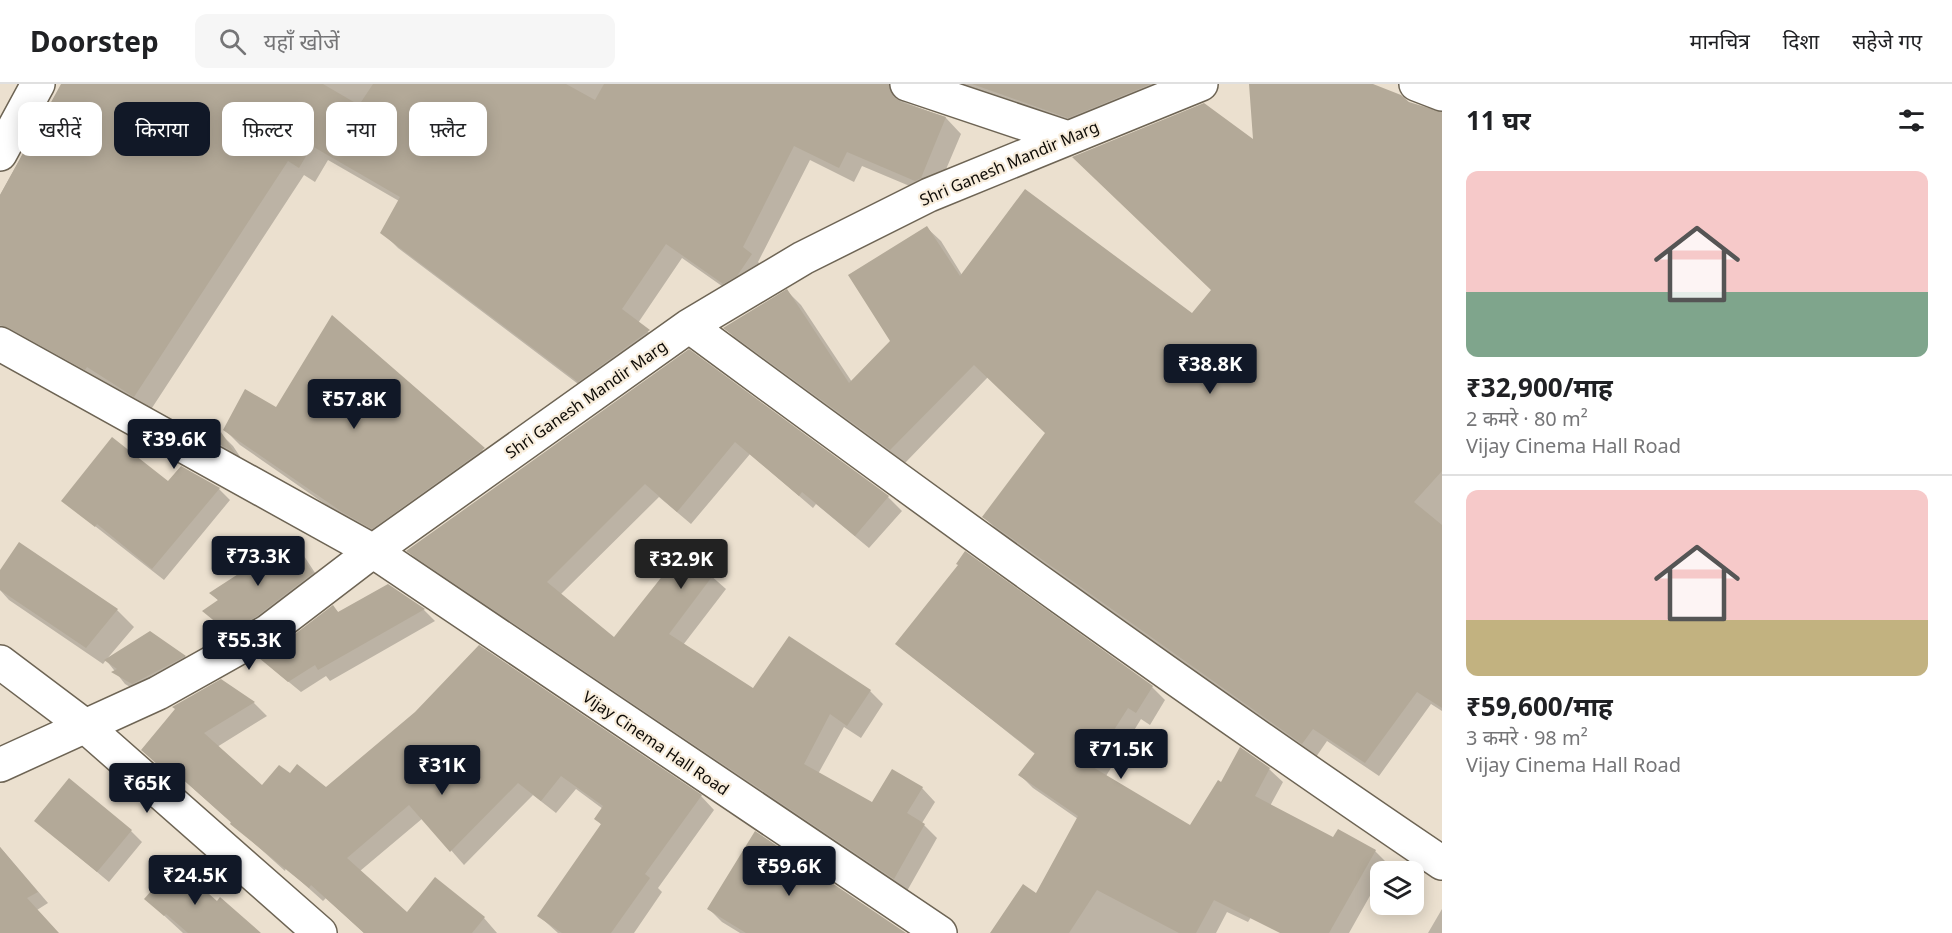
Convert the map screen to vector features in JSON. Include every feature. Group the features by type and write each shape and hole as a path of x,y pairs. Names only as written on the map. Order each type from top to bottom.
{"street":[{"path":"0,154 38,84"},
{"name":"Shri Ganesh Mandir Marg","path":"0,765 158,693 267,632 373,551 688,326 803,258 929,195 1202,84"},
{"path":"1416,84 1442,94"},
{"path":"928,87 1068,138"},
{"path":"688,326 1057,596 1183,682 1295,764 1442,863"},
{"name":"Vijay Cinema Hall Road","path":"0,344 373,551 940,933"},
{"path":"0,662 85,726 320,933"}],"building":[{"path":"61,84 323,84 354,102 326,102 326,154 314,147 314,102 222,102 222,156 306,156 299,168 288,161 134,397 87,367 85,370 0,325 0,195 21,156 102,156 102,102 51,102"},
{"path":"373,84 566,84 595,100 604,84 889,84 893,96 901,102 946,117 921,178 915,181 847,152 839,168 794,146 743,247 752,254 737,276 723,284 666,244 622,309 650,330 578,382 380,233 400,197 329,156 397,156 397,102 361,102"},
{"path":"972,84 1151,84 1068,118"},
{"path":"1249,84 1373,84 1401,95 1409,102 1442,112 1442,471 1414,502 1442,525 1442,708 1417,692 1365,763 1313,729 1302,744 982,517 1045,433 974,365 890,450 723,328 787,289 849,383 890,341 848,275 927,226 960,276 1025,189 1192,313 1211,290 1072,157 1204,103 1253,139"},
{"path":"332,315 485,448 372,529 342,512 223,430 245,389 276,407"},
{"path":"689,349 889,496 855,536 802,492 799,496 735,442 677,512 645,484 547,582 614,637 683,550 714,574 669,634 753,688 789,636 871,690 847,726 830,714 804,764 872,802 892,769 923,787 907,813 925,824 894,879 406,551"},
{"path":"221,432 235,453 216,442"},
{"path":"112,437 168,481 181,466 220,488 152,569 97,524 95,527 61,501"},
{"path":"291,540 313,573 257,616 228,632 202,611 218,600 209,593"},
{"path":"19,542 118,609 86,648 0,590 0,570"},
{"path":"965,551 1153,686 1136,713 1128,708 1091,766 1190,825 1218,780 1221,782 1240,747 1270,768 1255,796 1333,837 1338,829 1376,850 1329,933 1280,933 1214,900 1196,933 1179,933 1097,890 1069,933 990,933 1023,884 1036,893 1078,816 1018,775 1035,753 895,644 958,565 956,564"},
{"path":"388,584 425,609 318,670 315,665 288,682 259,658 278,647 333,605 338,612"},
{"path":"150,631 186,656 132,684 111,672 117,669 104,660"},
{"path":"479,645 702,795 645,874 650,878 611,933 562,933 537,916 601,824 594,819 603,806 561,776 541,801 518,783 450,852 409,805 347,858 407,912 435,877 485,917 472,933 364,933 311,885 309,888 230,824 231,822 171,769 167,773 141,750 175,709 172,707 221,679 255,702 204,733 262,785 279,765 290,773 297,764 326,787 415,712"},
{"path":"69,778 132,830 97,872 34,821"},
{"path":"755,831 906,933 746,933 707,909"},
{"path":"0,847 38,892 27,898 59,933 0,933"},
{"path":"175,864 217,901 220,897 261,933 188,933 166,914 164,916 144,899"}]}
